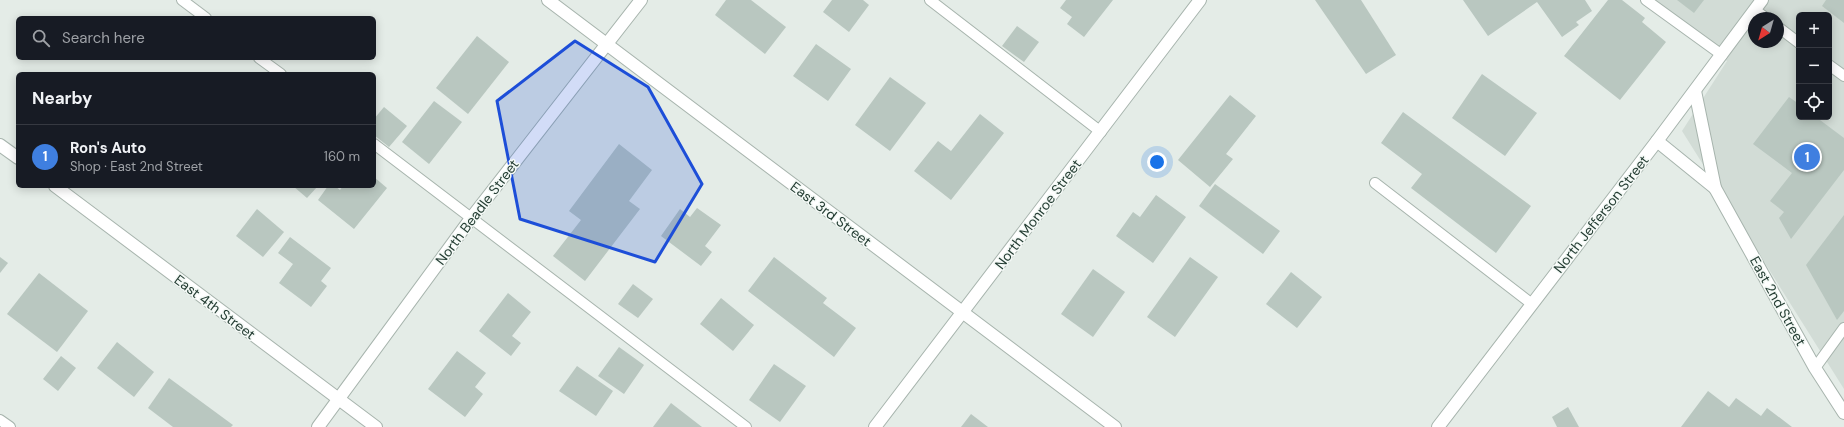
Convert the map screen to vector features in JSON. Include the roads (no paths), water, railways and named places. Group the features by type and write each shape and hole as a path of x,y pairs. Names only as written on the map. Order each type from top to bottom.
{"street":[{"name":"East 3rd Street","path":"548,0 1115,427"},
{"name":"North Beadle Street","path":"318,427 472,217 641,0"},
{"name":"North Monroe Street","path":"875,427 1200,0"},
{"name":"North Jefferson Street","path":"1438,427 1695,91 1762,0"},
{"path":"1695,91 1715,188"},
{"path":"1657,141 1715,188"},
{"path":"0,145 16,157"},
{"name":"East 4th Street","path":"58,188 376,427"},
{"name":"East 2nd Street","path":"1715,188 1815,368 1844,413"}],"lane":[{"path":"182,0 203,16"},
{"path":"930,0 1101,132"},
{"path":"1646,0 1722,55"},
{"path":"1784,32 1796,41"},
{"path":"262,60 277,72"},
{"path":"1832,67 1844,76"},
{"path":"376,145 472,217 746,427"},
{"path":"1375,183 1532,304"},
{"path":"1815,368 1844,328"},
{"path":"0,420 10,427"}],"place":[{"name":"Ron's Auto","path":"1807,157"}]}
